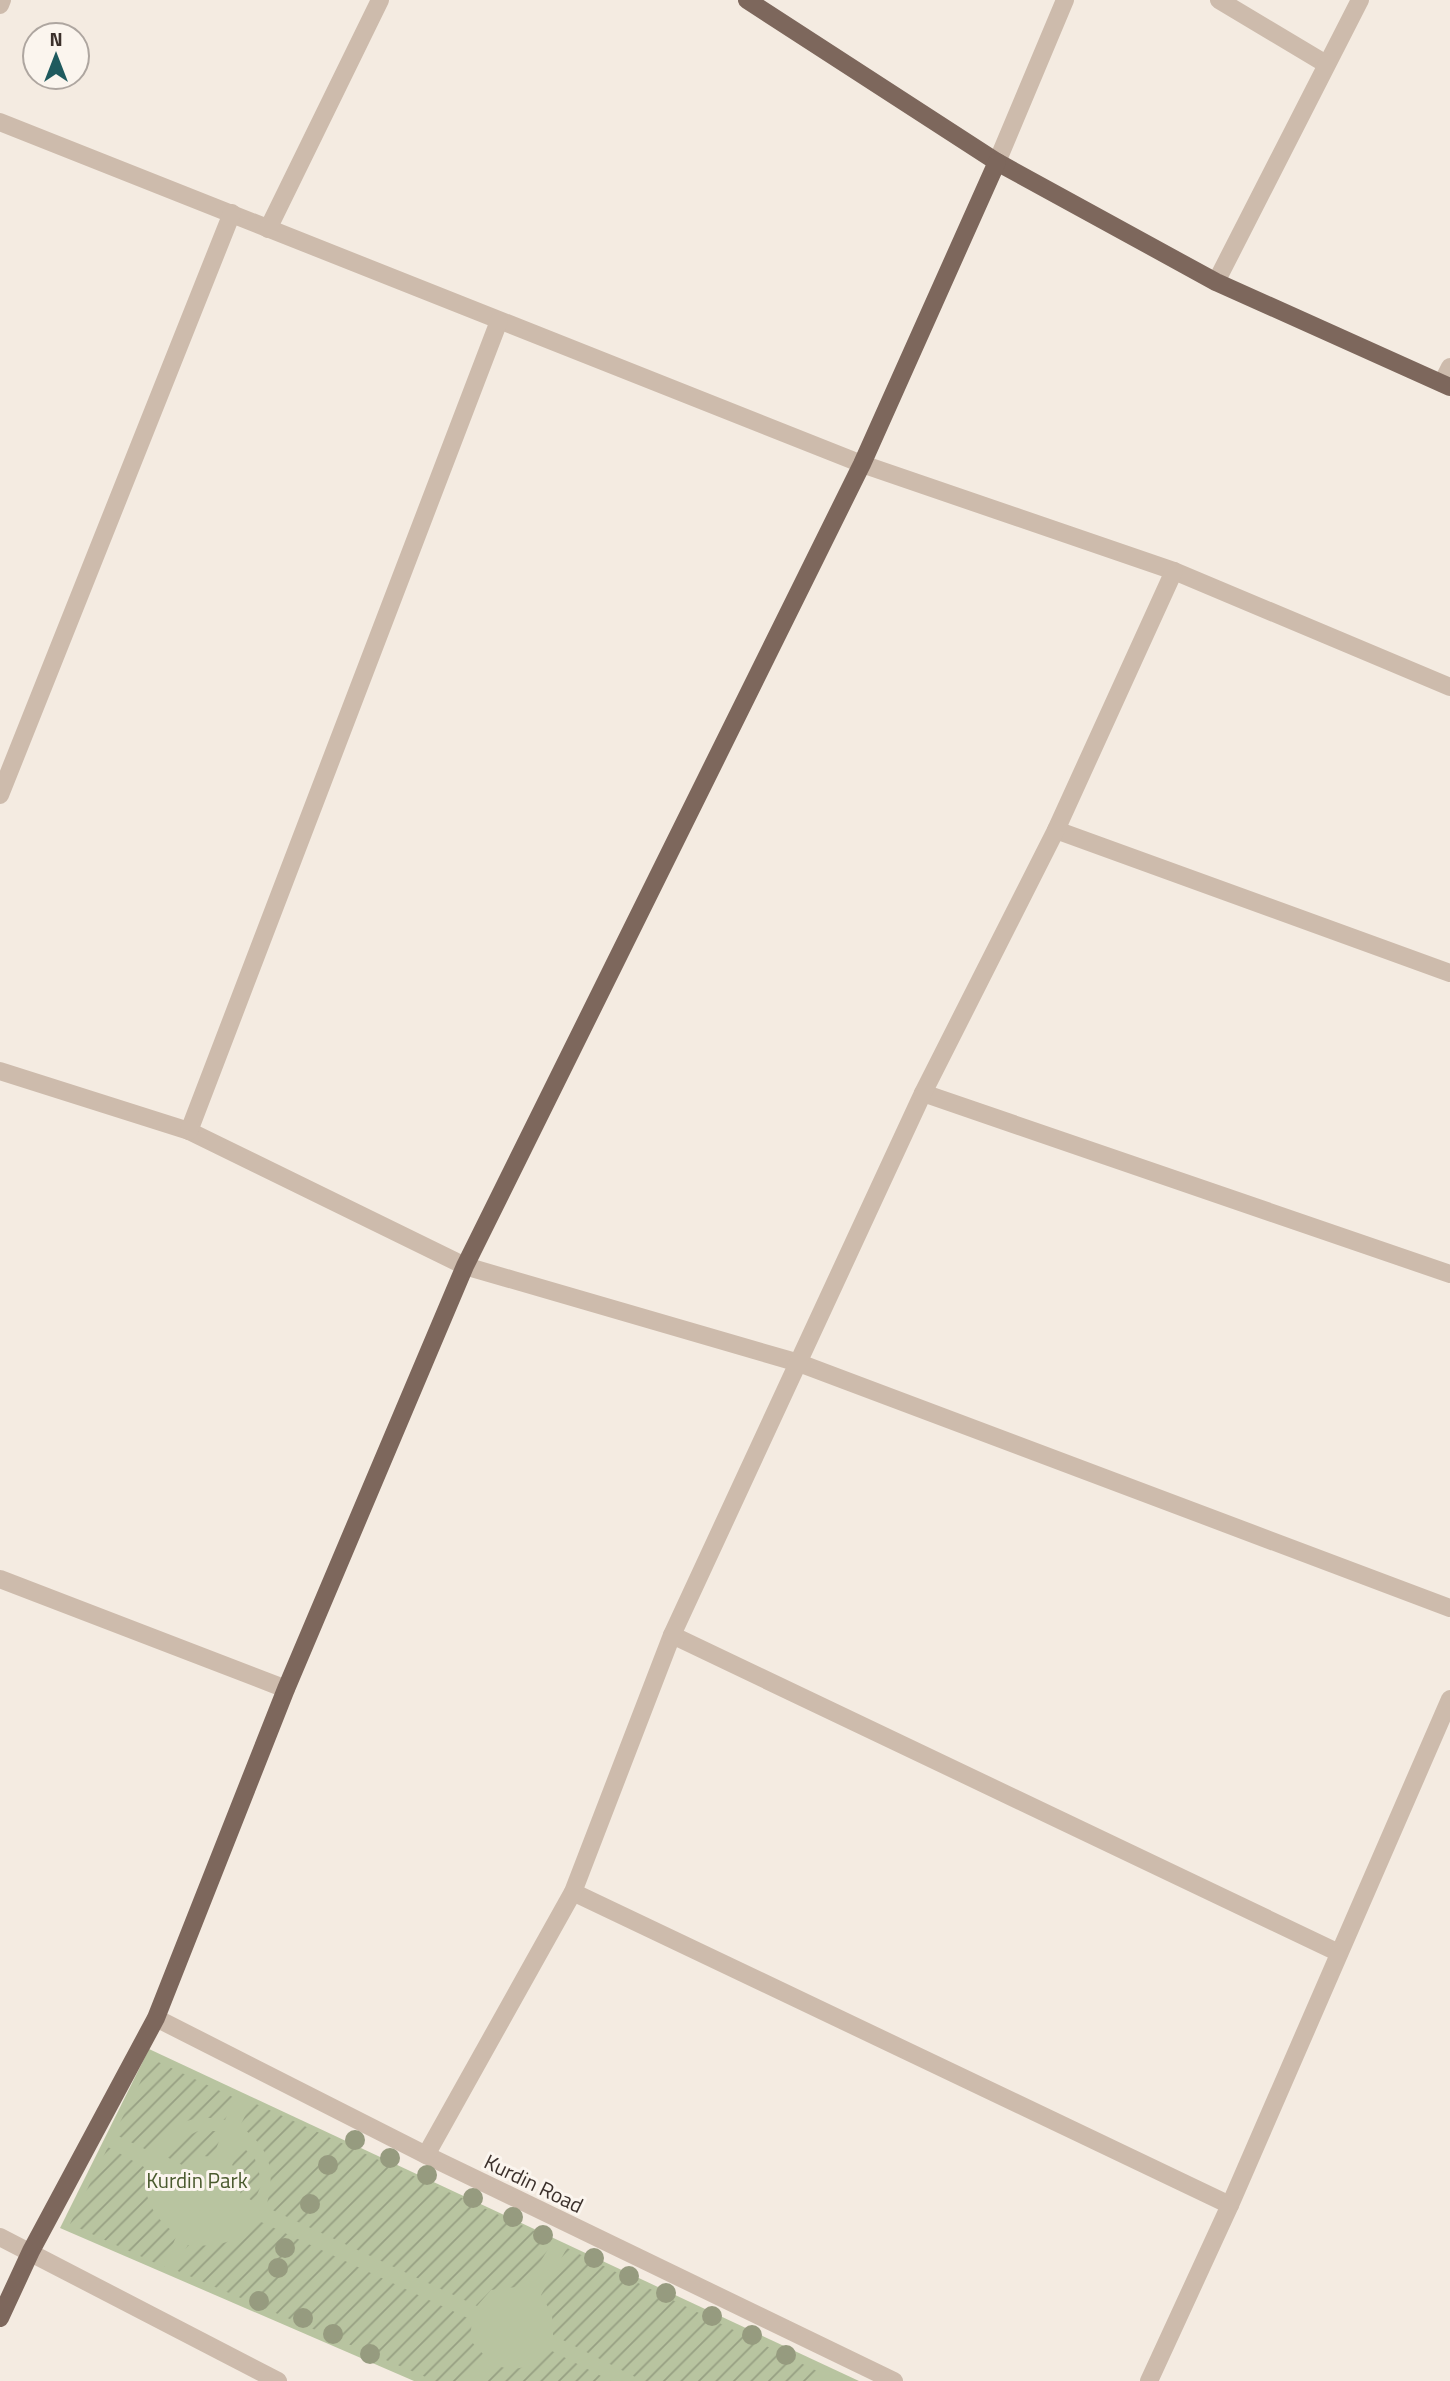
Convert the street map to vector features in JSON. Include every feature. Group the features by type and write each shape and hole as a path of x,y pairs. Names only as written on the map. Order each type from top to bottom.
{"main road":[{"path":"747,0 997,162 1216,282 1447,379"},
{"path":"0,2318 31,2251 156,2018 286,1689 465,1266 862,464 997,162"}],"street":[{"path":"0,5 2,0"},
{"path":"268,229 380,0"},
{"path":"997,162 1065,0"},
{"path":"1219,0 1326,64"},
{"path":"1216,282 1360,0"},
{"path":"0,122 862,464 1174,571 1450,687"},
{"path":"0,795 232,213"},
{"path":"189,1131 499,321"},
{"path":"426,2155 573,1892 671,1634 923,1093 1056,830 1174,571"},
{"path":"1056,830 1450,973"},
{"path":"0,1071 189,1131 465,1266 799,1363 1450,1608"},
{"path":"923,1093 1450,1274"},
{"path":"0,1579 286,1689"},
{"path":"671,1634 1339,1953"},
{"path":"1149,2381 1230,2205 1450,1699"},
{"path":"573,1892 1230,2205"},
{"name":"Kurdin Road","path":"156,2018 426,2155 894,2381"},
{"path":"0,2237 278,2381"}],"green space":[{"name":"Kurdin Park","path":"149,2049 859,2381 414,2381 60,2228"},
{"path":"152,2059 235,2098 225,2120 202,2118 182,2123 165,2134 151,2152 114,2134"},
{"path":"252,2102 554,2240 525,2286 491,2290 477,2306 266,2207 271,2182 268,2162 259,2143 240,2126"},
{"path":"198,2131 223,2131 213,2157 194,2155 182,2165 163,2155 171,2144"},
{"path":"242,2146 255,2159 262,2183 254,2202 240,2193 243,2188 243,2174 232,2165"},
{"path":"108,2147 144,2167 147,2197 161,2221 177,2234 164,2267 70,2224"},
{"path":"259,2221 472,2320 470,2340 483,2354 465,2381 435,2381 173,2269 188,2245 227,2242"},
{"path":"567,2248 821,2373 818,2381 643,2381 553,2335 552,2314 541,2295"},
{"path":"548,2349 611,2381 485,2381 492,2364 508,2368 523,2367 537,2361"}]}
